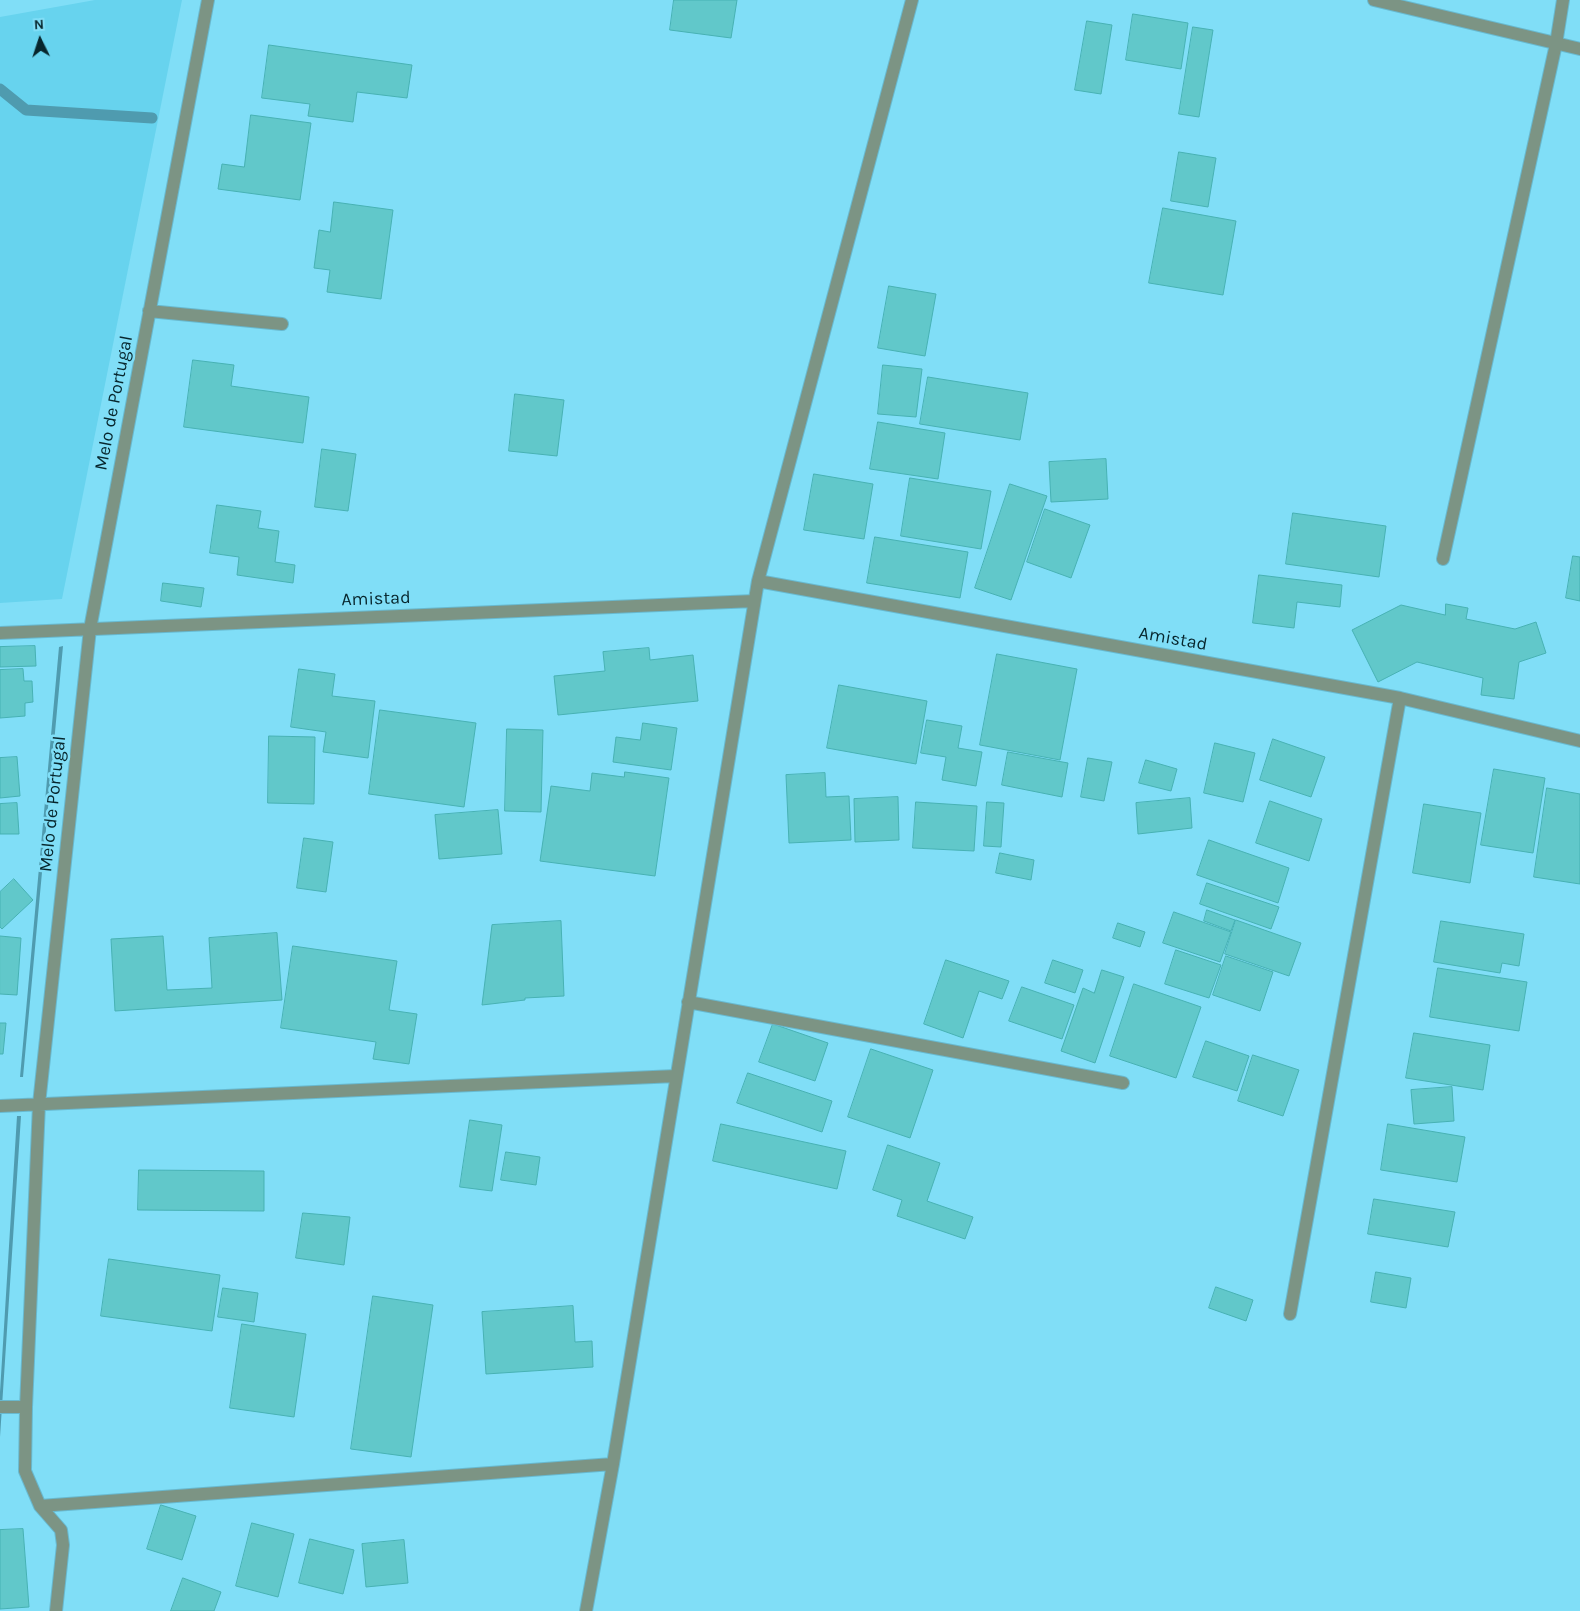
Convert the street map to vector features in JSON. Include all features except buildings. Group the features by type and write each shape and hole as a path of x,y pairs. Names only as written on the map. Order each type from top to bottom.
{"street":[{"name":"Melo de Portugal","path":"56,1611 63,1545 62,1534 59,1527 40,1506 25,1470 39,1104 90,629 208,0"},
{"path":"586,1611 613,1464 758,581 912,0"},
{"path":"1374,0 1580,50"},
{"path":"1443,559 1556,44 1563,0"},
{"path":"149,311 282,324"},
{"name":"Amistad","path":"758,581 1400,698 1580,741"},
{"name":"Amistad","path":"0,633 754,601"},
{"path":"1290,1314 1400,698"},
{"path":"688,1002 1123,1084"},
{"path":"0,1106 676,1076"},
{"path":"0,1407 26,1407"},
{"path":"40,1506 613,1464"}],"shaded area":[{"path":"95,0 182,0 62,599 0,603 0,17"},
{"path":"63,646 23,1077 20,1077 59,647"},
{"path":"17,1116 21,1116 0,1437 0,1392"}],"waterway":[{"path":"0,89 26,110 152,118"}]}
